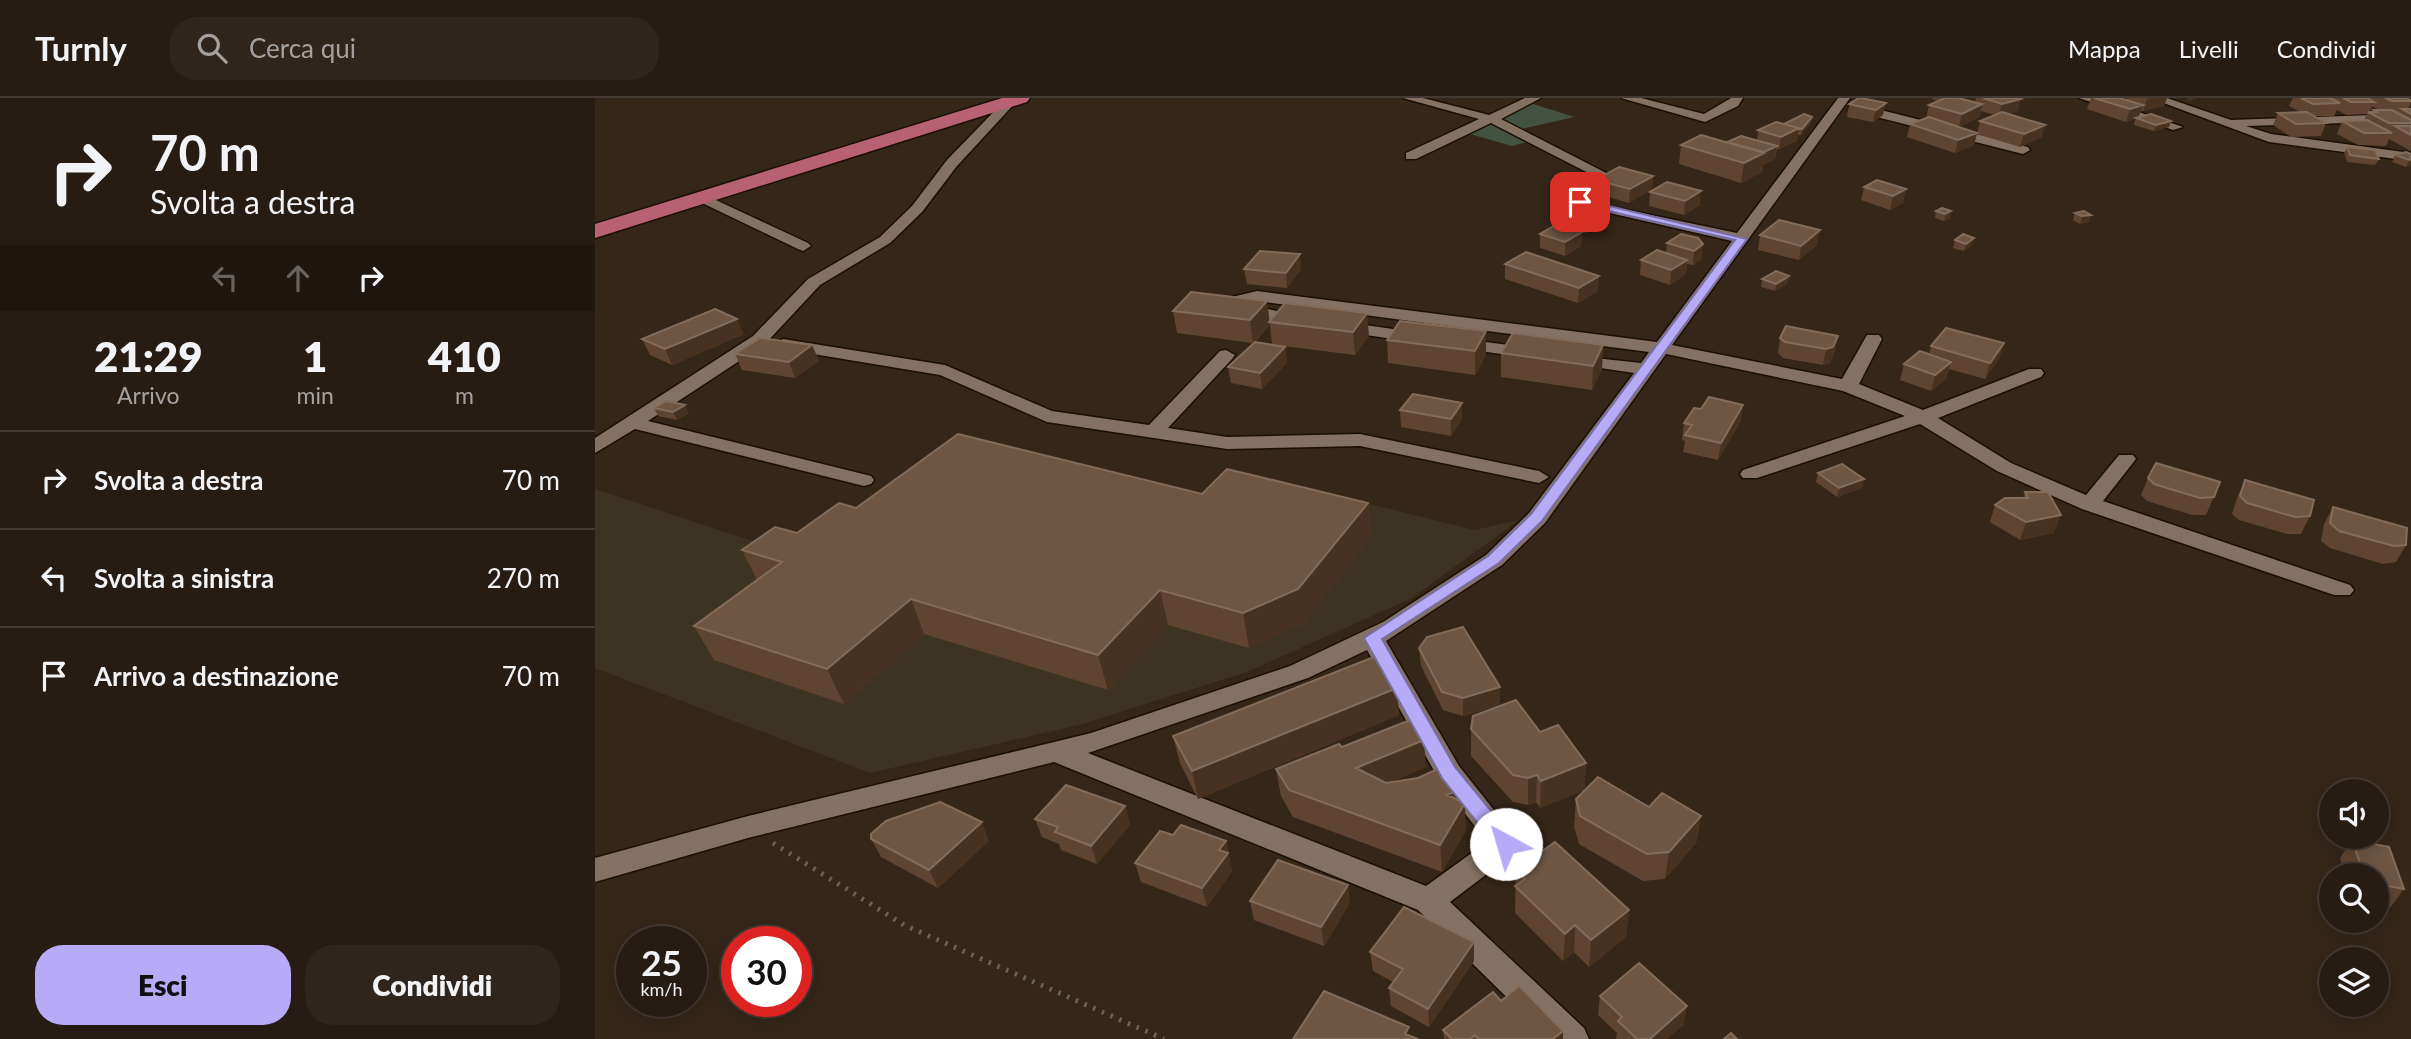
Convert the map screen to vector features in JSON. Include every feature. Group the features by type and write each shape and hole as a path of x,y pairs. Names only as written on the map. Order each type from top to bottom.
{"main road":[{"path":"595,231 1016,100"}],"street":[{"path":"1409,98 1492,119 1607,177"},
{"path":"1411,156 1535,98"},
{"path":"1627,98 1705,118 1734,103 1736,98"},
{"path":"2085,98 2177,127"},
{"path":"2156,98 2269,138 2411,157"},
{"path":"595,447 759,340 814,282 885,240 916,209 952,163 1016,100"},
{"path":"595,870 748,827 1094,742 1221,701 1299,672 1372,638 1494,560 1537,518 1842,101 2023,150"},
{"path":"2219,122 2374,119"},
{"path":"703,198 803,246"},
{"path":"1580,202 1742,239"},
{"path":"1646,369 1302,322 1244,311 1236,306 1238,301 1257,296 1661,348 1848,386 1922,417 2004,467 2090,505 2342,590"},
{"path":"1848,386 1873,339"},
{"path":"759,340 945,370 1047,416 1227,443 1360,440 1539,477"},
{"path":"1154,432 1226,355"},
{"path":"1750,474 1922,417 2035,373"},
{"path":"633,423 864,480"},
{"path":"2090,505 2126,459"},
{"path":"1372,638 1449,772 1506,844 1429,901"},
{"path":"1055,751 1429,901 1572,1039"}],"path":[{"path":"748,827 904,925 1164,1039"}],"shaded area":[{"path":"1289,484 1474,530 1519,520 1412,598 1247,672 1079,725 870,773 595,668 595,489 780,550 1219,499"}],"green space":[{"path":"1527,102 1574,117 1517,130 1534,140 1512,146 1463,132"}],"building":[{"path":"1859,98 1886,103 1876,110 1849,104"},
{"path":"1945,98 1982,104 1962,114 1929,105"},
{"path":"1983,98 2018,98 2021,99 2002,104"},
{"path":"2094,98 2119,98 2143,105 2130,109"},
{"path":"2301,98 2330,98 2340,103 2313,104"},
{"path":"2343,98 2367,98 2374,102 2351,102"},
{"path":"2385,98 2407,98 2411,101 2392,101"},
{"path":"2374,110 2392,110 2411,120 2411,123 2389,123 2368,112 2377,112"},
{"path":"2002,112 2045,125 2024,134 1980,121"},
{"path":"2307,112 2326,123 2296,124 2278,113"},
{"path":"1804,114 1812,117 1802,129 1784,124"},
{"path":"2151,114 2171,121 2156,125 2136,118"},
{"path":"1929,117 1977,133 1958,140 1910,124"},
{"path":"2367,120 2392,133 2364,133 2342,121"},
{"path":"1776,122 1799,128 1781,137 1758,130"},
{"path":"2395,126 2411,126 2411,135"},
{"path":"1701,135 1764,153 1744,163 1681,145"},
{"path":"1741,136 1777,146 1764,152 1727,142"},
{"path":"2347,147 2375,150 2379,159 2350,155"},
{"path":"2406,152 2411,154 2411,159 2395,155"},
{"path":"1619,167 1653,176 1630,189 1596,180"},
{"path":"1877,180 1906,189 1893,196 1864,187"},
{"path":"1667,182 1701,191 1685,201 1650,192"},
{"path":"1580,200 1606,207 1586,219 1560,212"},
{"path":"1942,208 1951,211 1945,214 1936,211"},
{"path":"2084,211 2091,215 2082,216 2075,213"},
{"path":"1779,220 1820,230 1801,246 1760,235"},
{"path":"1557,224 1582,232 1565,242 1540,234"},
{"path":"1681,234 1698,238 1703,244 1694,251 1667,243"},
{"path":"1963,234 1974,238 1966,244 1955,240"},
{"path":"1657,250 1687,260 1671,270 1641,260"},
{"path":"1260,251 1300,254 1286,273 1244,269"},
{"path":"1526,252 1599,276 1579,288 1505,264"},
{"path":"1776,271 1789,276 1776,284 1762,279"},
{"path":"1191,292 1267,301 1250,320 1173,311"},
{"path":"1285,303 1367,313 1353,332 1269,322"},
{"path":"715,309 737,319 665,349 642,339"},
{"path":"1400,321 1486,331 1475,351 1387,340"},
{"path":"1786,326 1838,336 1833,347 1826,349 1785,342 1780,338"},
{"path":"1946,328 2004,343 1990,363 1931,346"},
{"path":"1513,333 1603,345 1593,366 1501,353"},
{"path":"760,338 812,345 789,362 735,354"},
{"path":"1255,342 1285,347 1260,373 1228,367"},
{"path":"1920,351 1951,362 1935,375 1904,364"},
{"path":"1413,394 1462,403 1451,419 1400,410"},
{"path":"1709,397 1743,405 1721,443 1685,435 1692,425 1684,423 1694,408 1701,409"},
{"path":"666,401 685,405 673,412 654,408"},
{"path":"958,434 1202,494 1227,469 1368,503 1298,589 1243,613 1160,590 1098,655 911,599 827,669 694,626 782,562 742,550 775,527 797,533 839,503 856,508"},
{"path":"2156,463 2220,482 2214,497 2200,498 2154,484 2148,478"},
{"path":"1842,464 1864,479 1839,488 1818,473"},
{"path":"2245,480 2314,500 2310,516 2295,517 2247,503 2240,496"},
{"path":"2025,492 2048,492 2061,515 2026,522 1995,505 2005,498 2028,498"},
{"path":"2333,507 2407,528 2406,545 2394,546 2339,531 2330,523"},
{"path":"1463,627 1500,687 1463,698 1442,692 1419,648 1427,637"},
{"path":"1374,657 1397,688 1192,771 1173,736"},
{"path":"1516,700 1540,732 1558,725 1586,763 1541,781 1537,775 1528,778 1513,775 1471,729 1473,716"},
{"path":"1410,720 1424,740 1356,768 1386,783 1418,778 1444,766 1462,789 1447,795 1465,803 1440,845 1289,790 1276,769 1339,744 1342,747"},
{"path":"1598,777 1649,807 1662,793 1701,816 1669,852 1647,854 1580,816 1576,799"},
{"path":"1066,785 1125,806 1091,846 1055,832 1058,827 1035,819"},
{"path":"940,802 982,822 929,870 871,839 871,834 886,821"},
{"path":"1181,825 1226,841 1219,850 1228,853 1202,888 1135,863 1160,831 1173,835"},
{"path":"1555,842 1629,910 1591,940 1575,925 1565,934 1515,886 1525,879 1516,870"},
{"path":"2389,847 2404,889 2389,886 2389,863 2360,863 2355,849"},
{"path":"1278,860 1348,885 1321,927 1250,901"},
{"path":"1404,907 1474,942 1428,1009 1389,988 1403,969 1370,952"},
{"path":"1639,963 1687,1006 1650,1039 1637,1039 1618,1021 1622,1017 1600,996"},
{"path":"1519,986 1563,1031 1553,1039 1479,1039 1475,1035 1470,1039 1452,1039 1443,1030 1493,992 1501,1001"},
{"path":"1324,991 1409,1027 1405,1034 1418,1039 1293,1039"},
{"path":"1731,1033 1737,1039 1724,1039"}],"route":[{"path":"1506,844 1449,772 1372,638 1392,628 1494,560 1537,518 1742,239 1580,202"}]}
